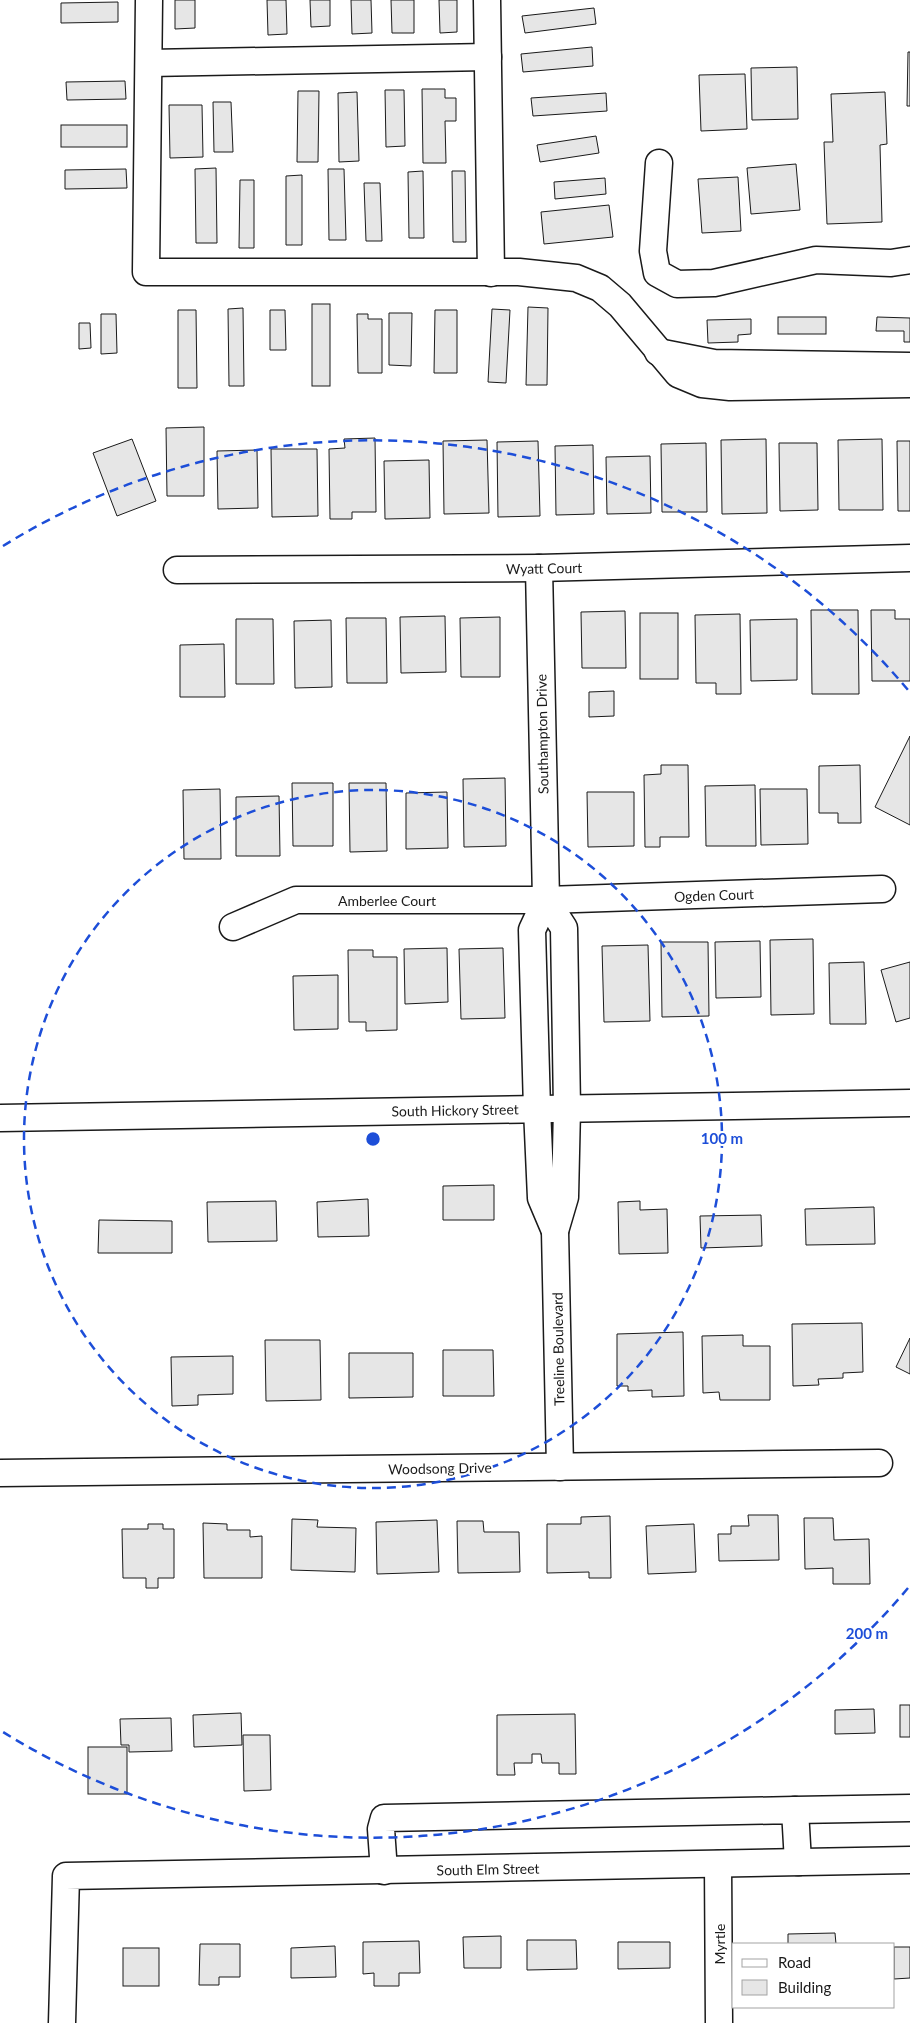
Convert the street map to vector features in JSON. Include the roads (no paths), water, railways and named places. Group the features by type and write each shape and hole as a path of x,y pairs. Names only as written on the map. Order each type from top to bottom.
{"street":[{"path":"149,0 146,272 519,272 576,278 600,288 620,305 678,374 702,384 730,387 910,384"},
{"path":"487,0 492,272"},
{"path":"149,63 488,57"},
{"path":"659,163 654,251 657,273 677,284 714,283 816,260 891,262 910,260"},
{"path":"658,352 714,363 910,366"},
{"name":"Wyatt Court","path":"177,570 538,568 910,558"},
{"name":"Southampton Drive","path":"537,1109 532,930 546,900 538,568"},
{"name":"Ogden Court","path":"546,900 882,889"},
{"name":"Amberlee Court","path":"233,927 296,900 546,900"},
{"path":"546,900 564,928 567,1108"},
{"name":"South Hickory Street","path":"0,1118 910,1103"},
{"name":"Treeline Boulevard","path":"560,1467 556,1231 565,1196 567,1108"},
{"name":"Treeline Boulevard","path":"537,1109 541,1198 556,1231"},
{"name":"Woodsong Drive","path":"0,1473 879,1463"},
{"path":"384,1871 381,1829 384,1818 910,1808"},
{"path":"795,1810 798,1862"},
{"name":"South Elm Street","path":"62,2023 66,1876 910,1860"},
{"name":"Myrtle","path":"718,1864 719,2023"}]}
